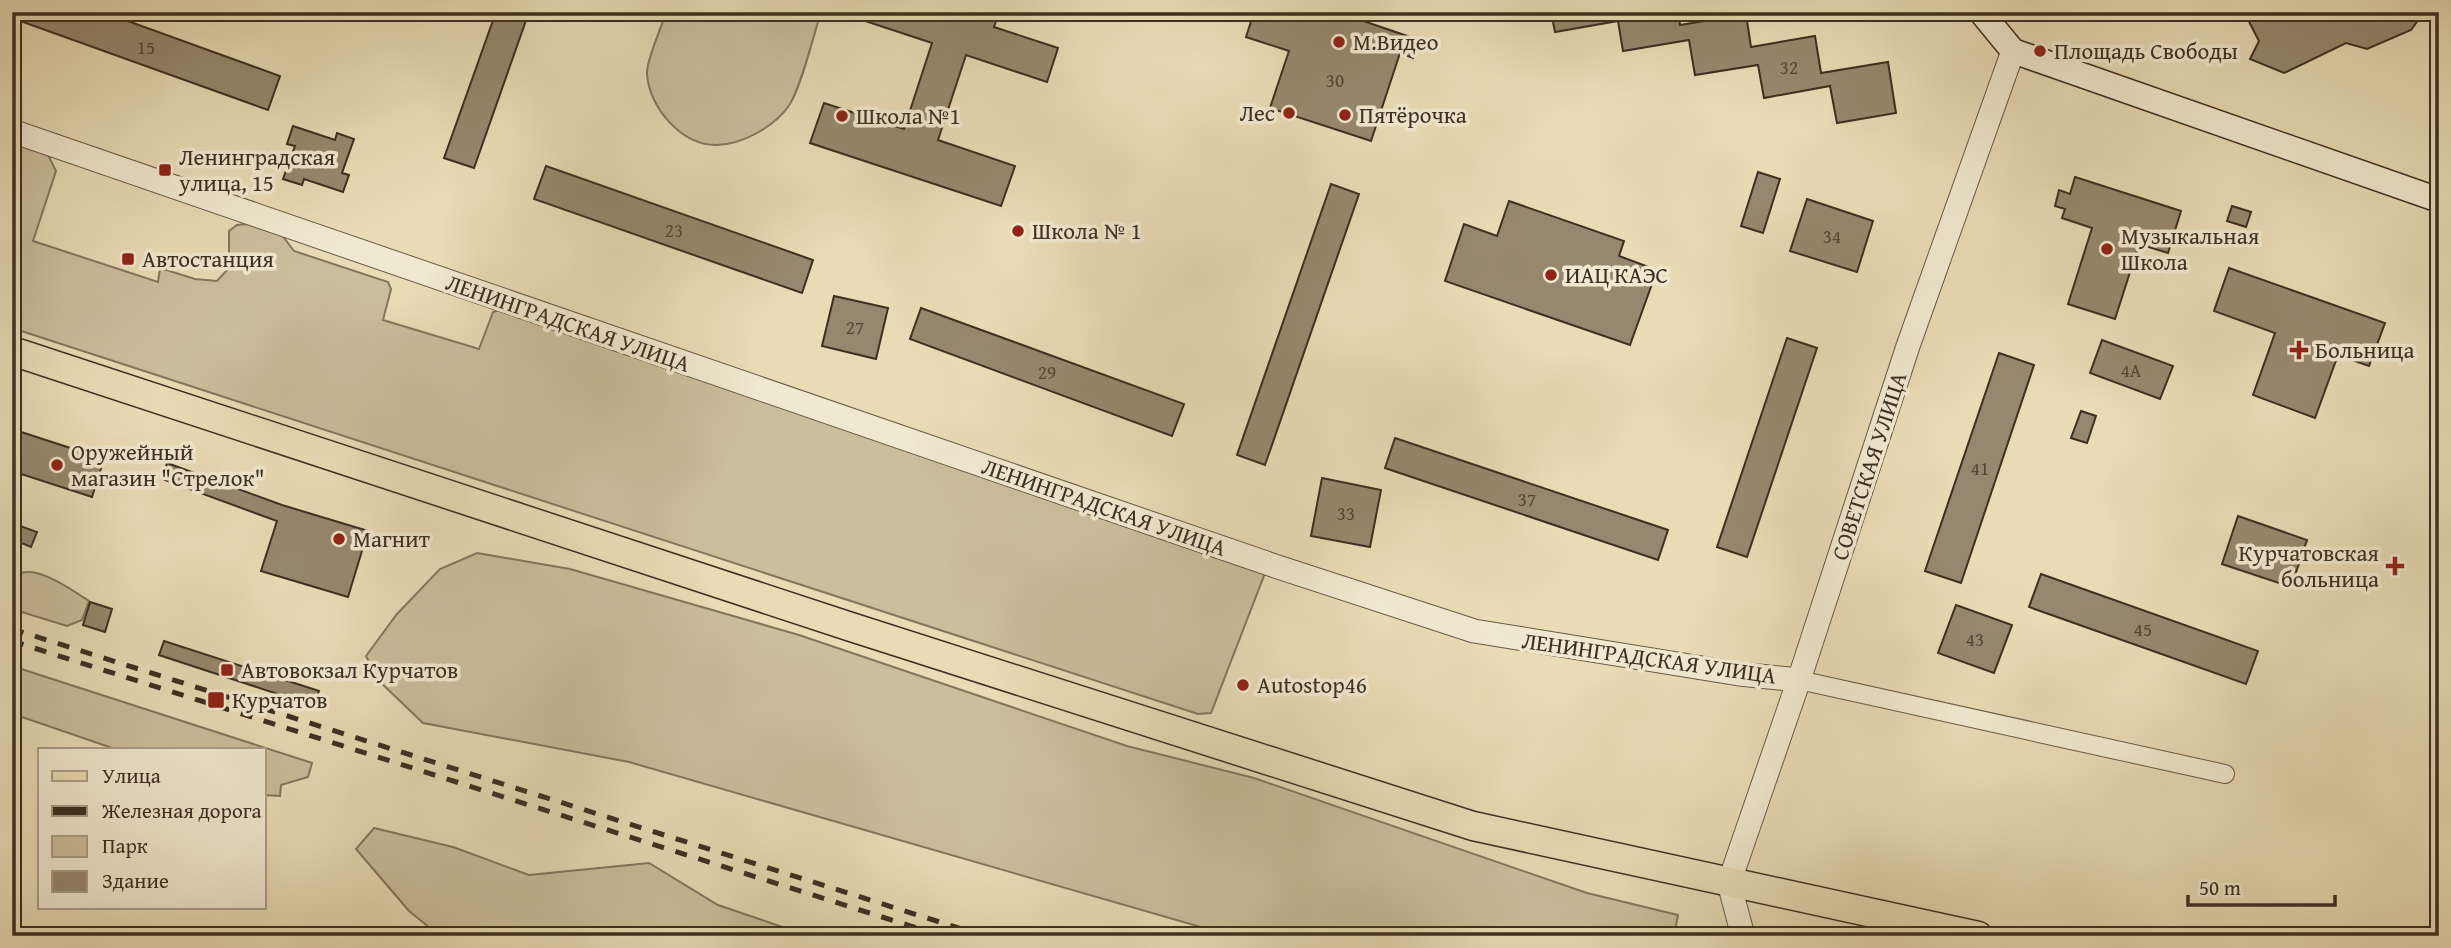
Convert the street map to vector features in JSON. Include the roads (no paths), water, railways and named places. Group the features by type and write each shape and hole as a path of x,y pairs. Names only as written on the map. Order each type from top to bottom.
{"main road":[{"path":"1980,13 2013,51 2439,200"},
{"path":"12,351 861,630 1474,826 1978,936"}],"street":[{"name":"СОВЕТСКАЯ УЛИЦА","path":"1729,883 1800,680 1908,346 2013,51"},
{"name":"ЛЕНИНГРАДСКАЯ УЛИЦА","path":"12,131 1272,565 1475,631 1739,674 1800,680 2225,774"},
{"path":"1729,883 1743,936"}],"railway":[{"path":"12,629 984,936"},
{"path":"12,641 942,936"}],"place":[{"name":"М.Видео","path":"1339,42"},
{"name":"Площадь Свободы","path":"2040,51"},
{"name":"Лес","path":"1289,113"},
{"name":"Пятёрочка","path":"1345,115"},
{"name":"Школа №1","path":"842,116"},
{"name":"Ленинградская улица, 15","path":"165,170"},
{"name":"Школа № 1","path":"1018,231"},
{"name":"Музыкальная Школа","path":"2107,249"},
{"name":"Автостанция","path":"128,259"},
{"name":"ИАЦ КАЭС","path":"1551,275"},
{"name":"Больница","path":"2299,350"},
{"name":"Оружейный магазин \"Стрелок\"","path":"57,465"},
{"name":"Магнит","path":"339,539"},
{"name":"Курчатовская больница","path":"2395,566"},
{"name":"Автовокзал Курчатов","path":"227,670"},
{"name":"Autostop46","path":"1243,685"},
{"name":"Курчатов","path":"216,700"}]}
